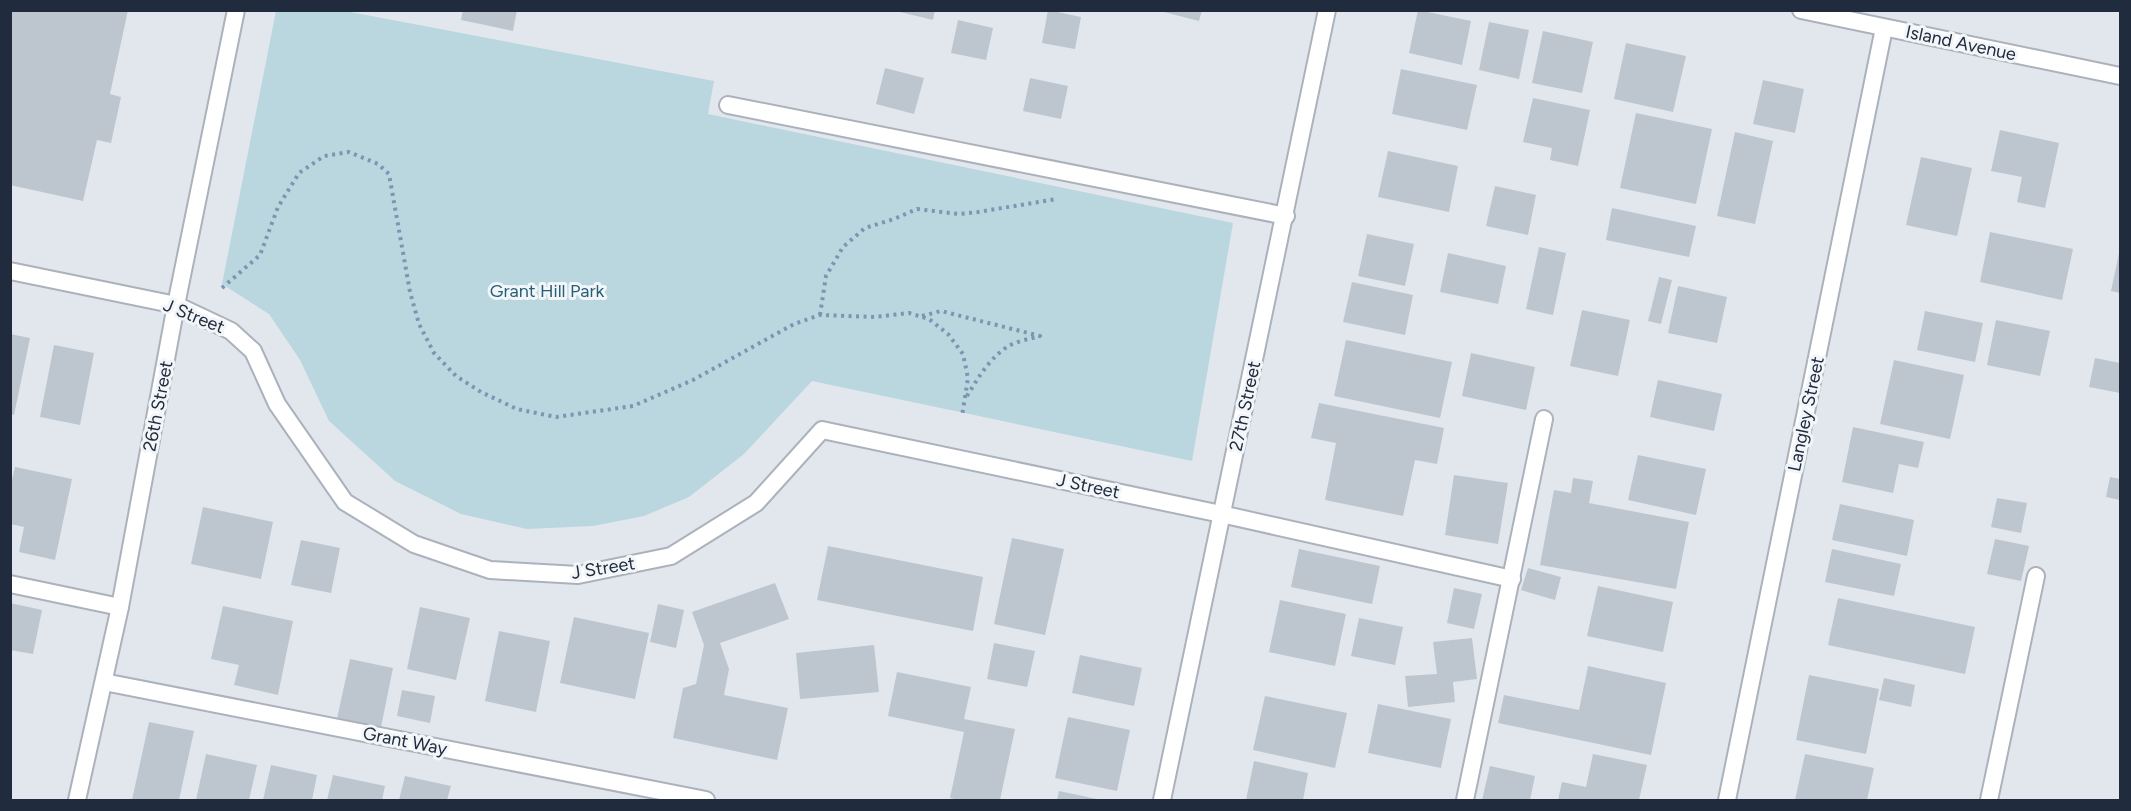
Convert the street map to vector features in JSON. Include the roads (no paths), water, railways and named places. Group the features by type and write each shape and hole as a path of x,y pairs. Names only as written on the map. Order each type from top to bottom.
{"street":[{"name":"26th Street","path":"77,801 105,682 176,305 236,10"},
{"name":"27th Street","path":"1162,801 1286,216 1327,10"},
{"name":"Island Avenue","path":"1801,10 2121,76"},
{"name":"Langley Street","path":"1727,801 1884,28"},
{"path":"728,105 1286,216"},
{"name":"J Street","path":"10,271 176,305 231,331 253,351 277,404 345,502 414,544 490,570 578,575 671,556 756,503 822,430 1221,514"},
{"path":"1466,801 1544,419"},
{"path":"1221,514 1512,579"},
{"path":"1989,801 2036,576"},
{"path":"10,584 120,607"},
{"name":"Grant Way","path":"105,682 706,801"}],"park label":[{"name":"Grant Hill Park","path":"547,291"}]}
